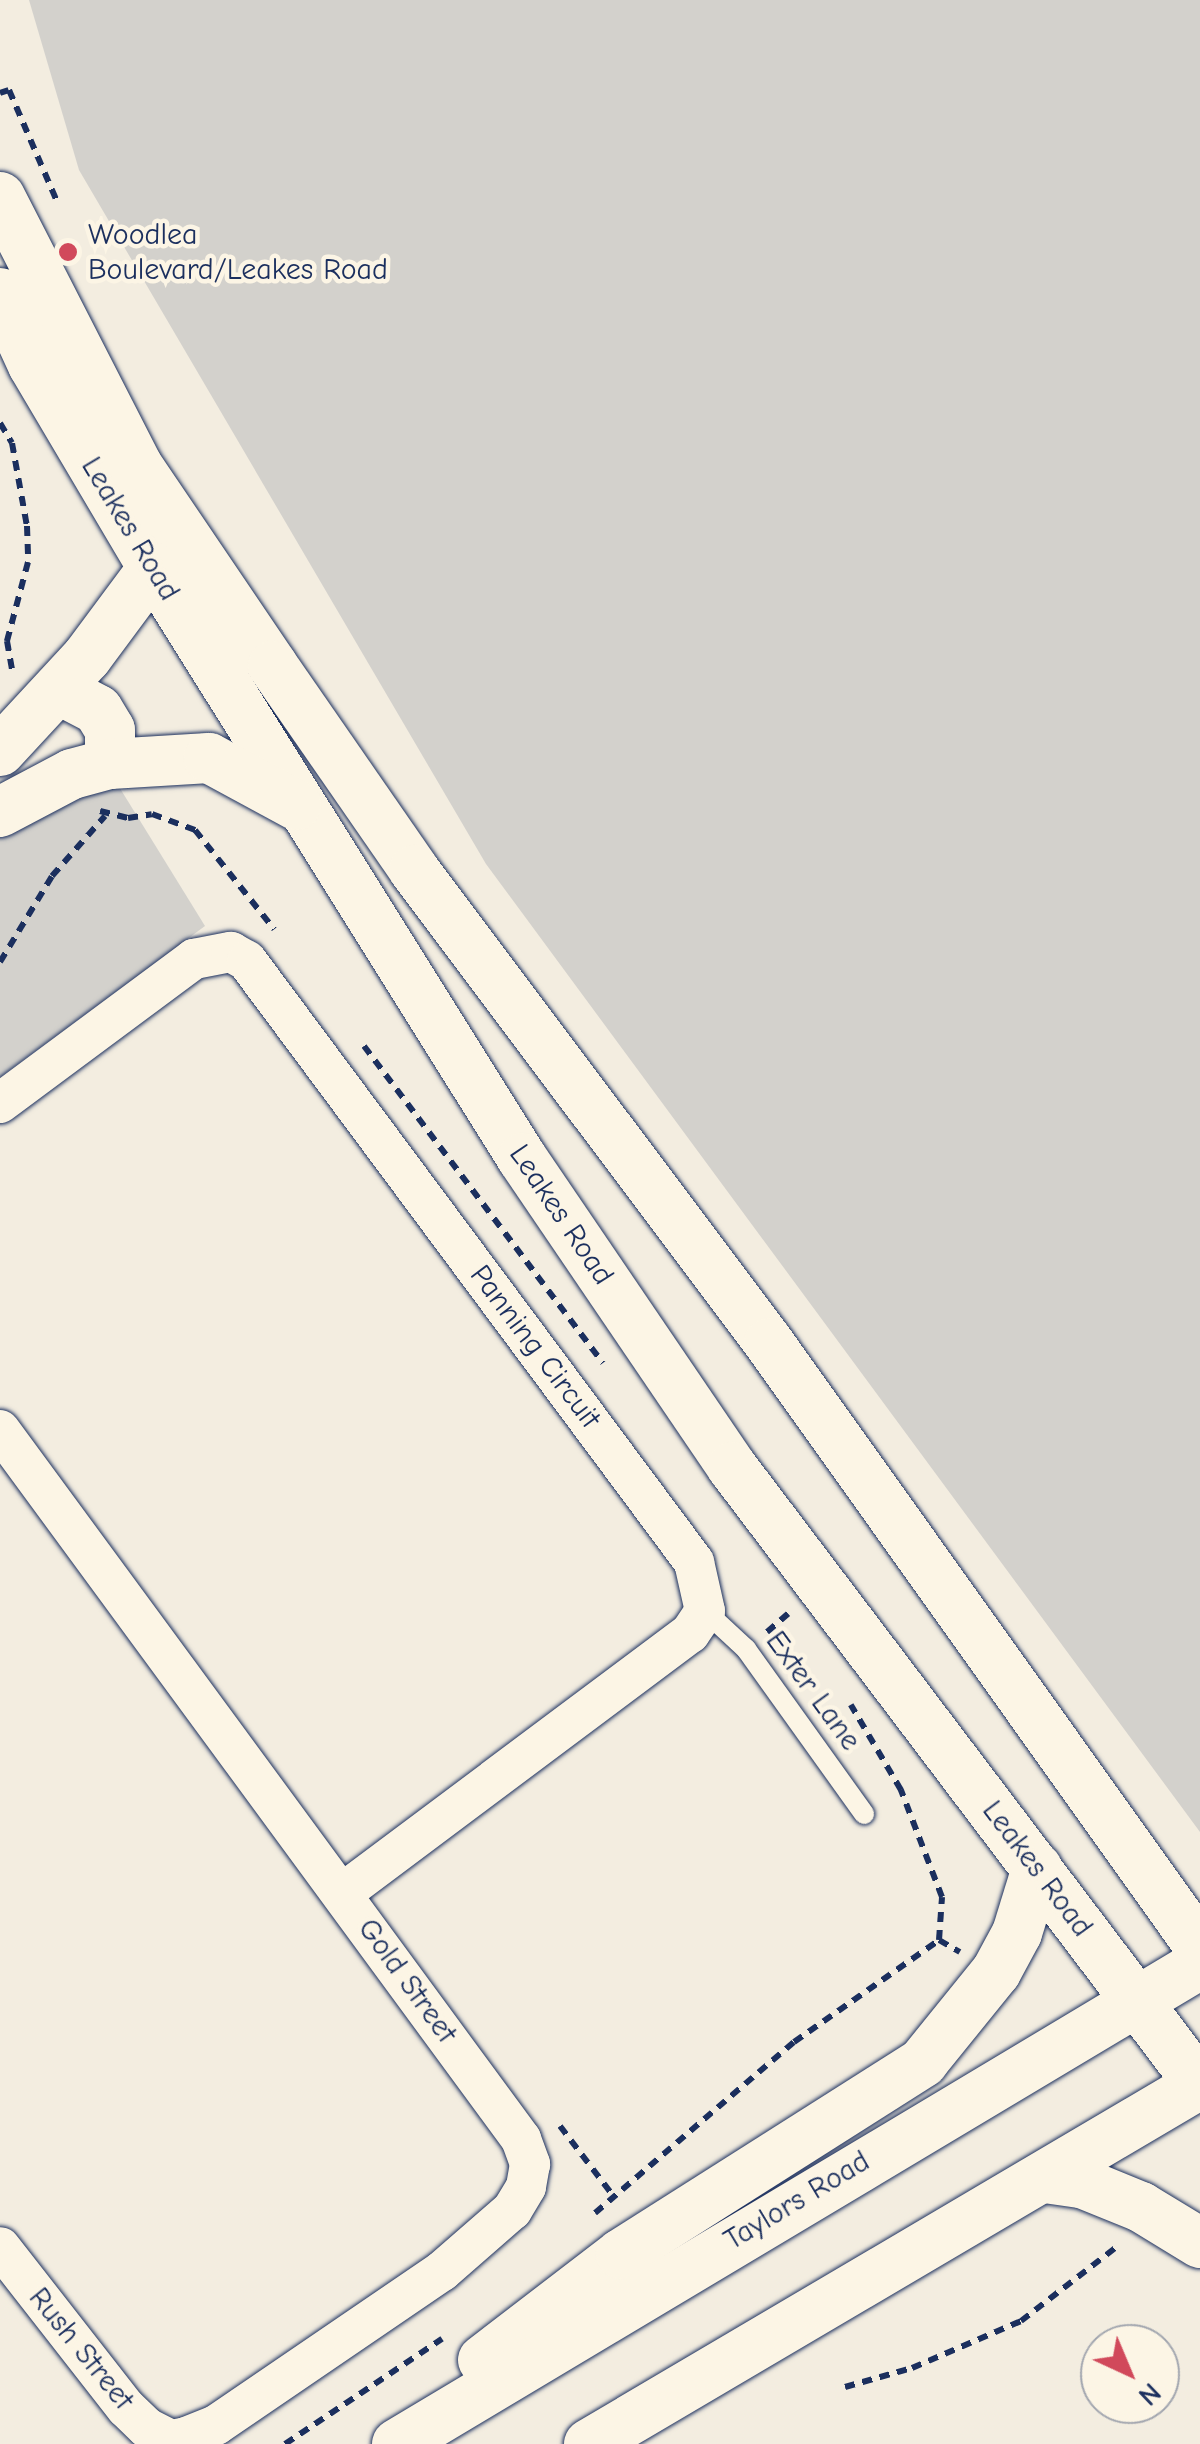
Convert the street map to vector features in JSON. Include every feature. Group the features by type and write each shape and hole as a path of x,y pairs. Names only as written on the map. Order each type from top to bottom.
{"street":[{"name":"Leakes Road","path":"0,197 137,465 306,713 414,870 780,1358 1200,1947"},
{"name":"Leakes Road","path":"0,293 33,365 152,568 512,1142 732,1468 1200,2084"},
{"path":"0,751 58,689 152,568"},
{"path":"58,689 98,710 110,730 110,764"},
{"path":"0,812 72,774 110,764 209,758 300,808"},
{"name":"Panning Circuit","path":"0,1103 194,960 231,952 247,961 684,1548 703,1586 705,1611"},
{"name":"Gold Street","path":"0,1430 522,2139 530,2164 526,2187 487,2234 408,2295 216,2425 170,2442"},
{"path":"343,1892 670,1651 705,1611"},
{"path":"366,2444 621,2254 923,2062 996,1972 1017,1932 1036,1868"},
{"name":"Taylors Road","path":"397,2444 1134,1998 1200,1964"},
{"path":"589,2444 1200,2084"},
{"path":"1045,2178 1082,2183 1141,2207 1200,2242"},
{"name":"Rush Street","path":"0,2247 126,2408 170,2442"}],"lane":[{"name":"Exter Lane","path":"705,1611 746,1649 864,1814"}],"path":[{"path":"0,93 9,90 62,213"},
{"path":"0,423 12,444 26,526"},
{"path":"0,962 52,876 105,816"},
{"path":"587,2220 794,2042 939,1940"},
{"path":"845,2387 912,2368 1021,2321 1120,2244"},
{"path":"284,2444 458,2326"}],"shaded area":[{"path":"29,0 1200,0 1200,1832 486,864 79,170"},
{"path":"113,777 205,926 0,1077 0,838"}],"place":[{"name":"Woodlea Boulevard/Leakes Road","path":"68,252"}]}
